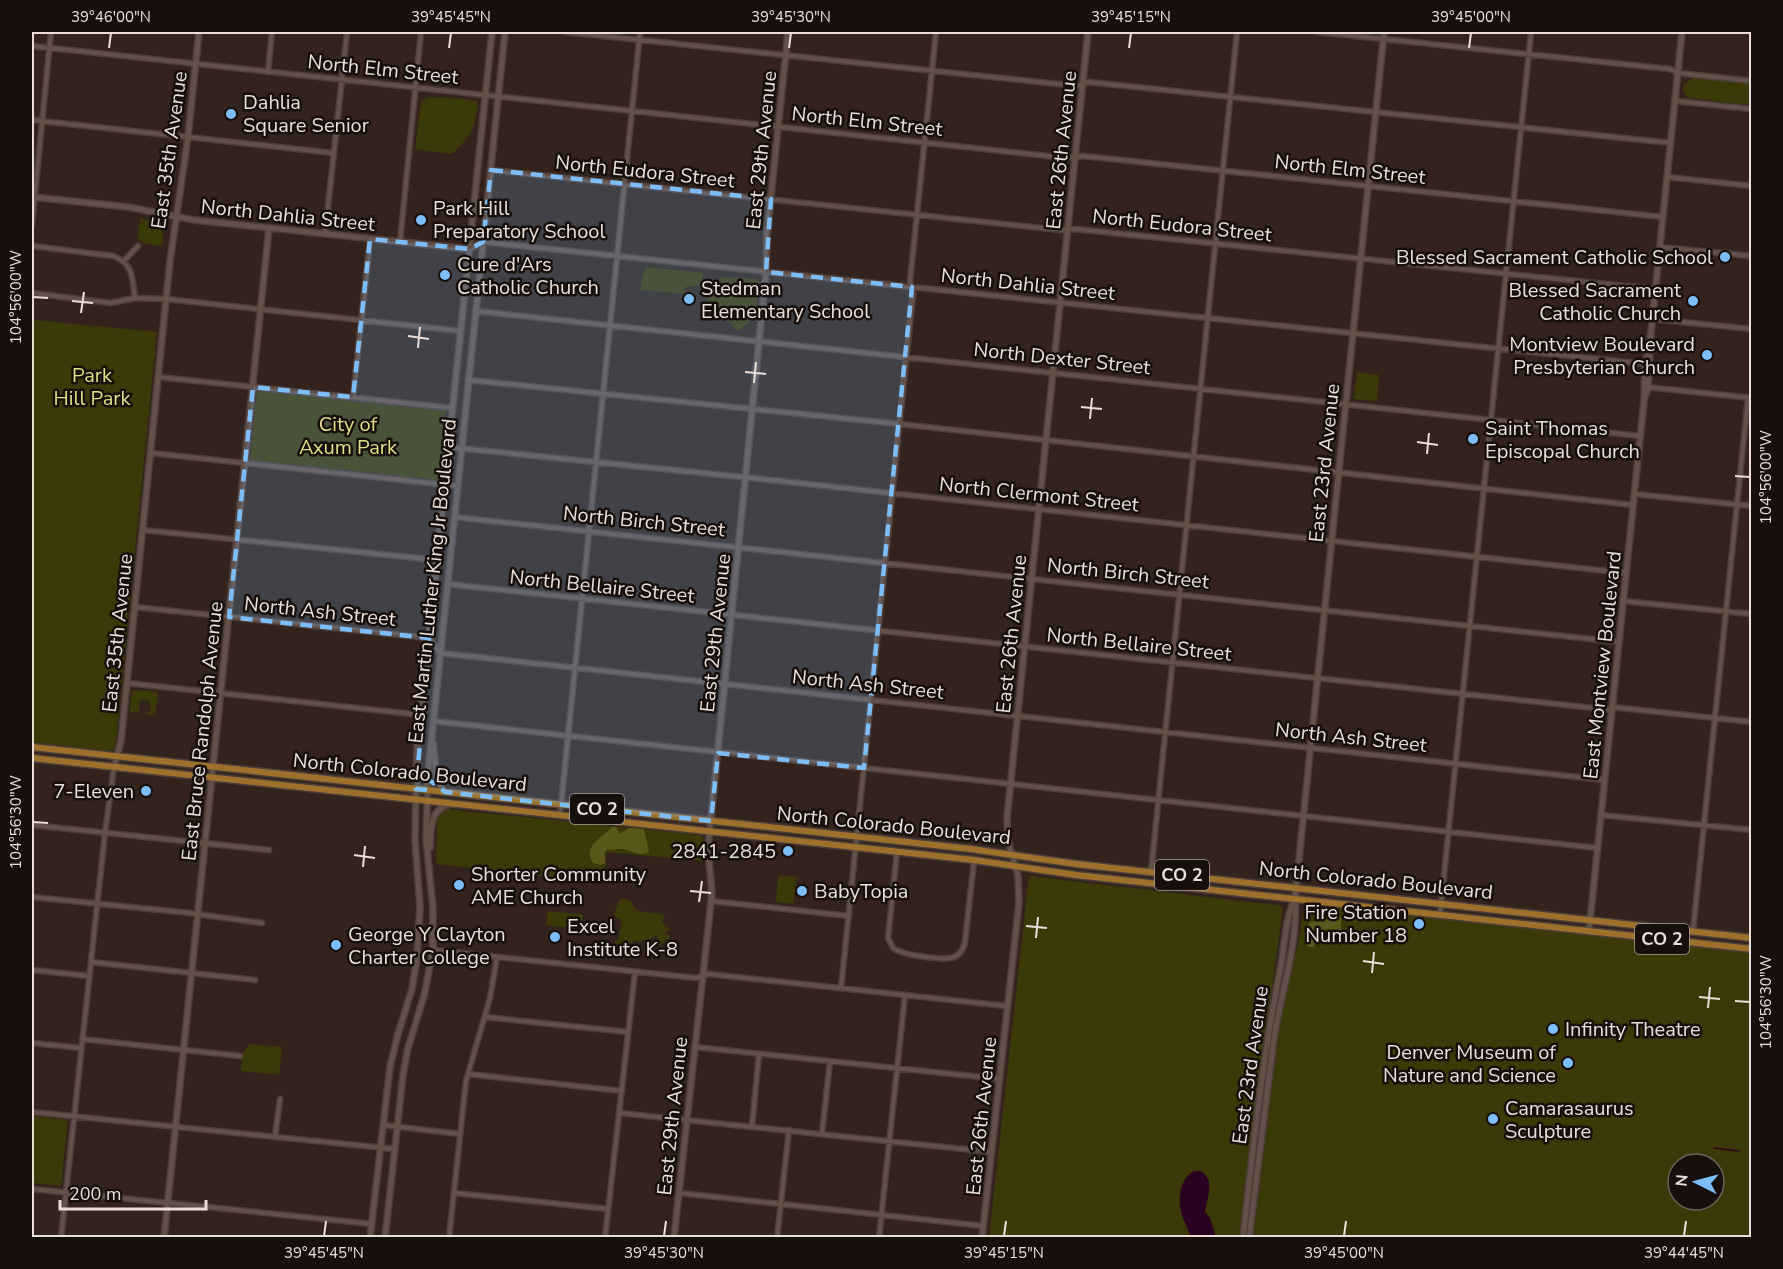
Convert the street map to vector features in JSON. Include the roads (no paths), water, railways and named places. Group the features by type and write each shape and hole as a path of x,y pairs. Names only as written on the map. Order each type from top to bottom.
{"main road":[{"name":"North Colorado Boulevard","path":"32,747 1752,938"},
{"name":"North Colorado Boulevard","path":"32,758 974,860 1087,876 1752,949"}],"street":[{"path":"32,224 51,32"},
{"name":"East 35th Avenue","path":"61,1238 105,833 127,684 166,299 188,137 199,32"},
{"path":"268,72 272,32"},
{"path":"325,234 346,32"},
{"path":"402,242 421,32"},
{"name":"East Martin Luther King Jr Boulevard","path":"370,1238 392,1059 412,989 417,958 420,907 415,847 421,715 445,484 449,407 460,331 492,32"},
{"name":"East Martin Luther King Jr Boulevard","path":"385,1238 405,1064 424,996 433,950 433,908 426,838 427,790 505,32"},
{"path":"565,32 1073,86 1088,82 1671,143"},
{"path":"560,815 640,32"},
{"name":"East 29th Avenue","path":"674,1238 702,976 714,901 707,860 721,753 725,684 788,32"},
{"path":"841,988 907,356 913,294 910,281 936,32"},
{"name":"East 26th Avenue","path":"982,1238 1020,884 1007,832 1011,784 1088,32"},
{"path":"1151,872 1237,32"},
{"path":"1317,32 1667,69 1678,74 1752,81"},
{"name":"East 23rd Avenue","path":"1249,1238 1279,1008 1290,966 1296,888 1384,32"},
{"path":"1440,914 1531,32"},
{"name":"East Montview Boulevard","path":"1589,931 1682,32"},
{"name":"North Elm Street","path":"32,46 1066,158 1083,156 1663,217"},
{"path":"1675,101 1752,109"},
{"path":"32,120 333,153"},
{"name":"North Eudora Street","path":"491,170 917,216 1216,244 1655,290"},
{"path":"1667,177 1752,186"},
{"name":"North Dahlia Street","path":"33,197 128,207 176,217 469,249"},
{"name":"East Bruce Randolph Avenue","path":"164,1238 270,228"},
{"path":"353,397 370,239"},
{"path":"469,249 483,242"},
{"name":"North Dahlia Street","path":"483,242 1648,364"},
{"path":"32,246 113,256 124,261 130,270 135,298"},
{"path":"124,261 138,246"},
{"path":"1660,247 1752,256"},
{"path":"32,293 111,303 135,298 166,299 460,331"},
{"name":"North Dexter Street","path":"477,311 1640,436"},
{"path":"1653,319 1752,329"},
{"path":"158,377 449,407"},
{"path":"470,380 900,424 1633,505"},
{"path":"1646,387 1750,398 1692,932"},
{"name":"North Clermont Street","path":"448,447 1626,573"},
{"path":"151,453 458,486"},
{"path":"1634,494 1752,506"},
{"name":"North Birch Street","path":"454,516 1619,642"},
{"path":"143,530 437,560"},
{"name":"North Bellaire Street","path":"447,584 1462,695 1752,722"},
{"path":"1623,601 1752,614"},
{"name":"North Ash Street","path":"135,607 429,639"},
{"path":"429,639 441,653"},
{"name":"North Ash Street","path":"441,653 1605,780"},
{"path":"127,684 421,715"},
{"path":"433,721 1598,848"},
{"path":"432,731 437,781 445,792"},
{"path":"429,868 434,815 441,807 454,804"},
{"path":"1602,815 1752,830"},
{"path":"32,825 269,850"},
{"path":"897,852 889,942 901,953 945,958 956,956 963,947 974,860"},
{"path":"32,897 262,923"},
{"name":"East 23rd Avenue","path":"1243,1238 1263,1078 1290,912 1295,898"},
{"path":"714,901 849,916"},
{"path":"433,950 696,978 709,974 1007,1006"},
{"path":"449,1238 468,1074 485,1017 497,957"},
{"path":"91,962 255,980"},
{"path":"32,970 89,976"},
{"path":"605,1238 634,972"},
{"path":"879,1238 905,995"},
{"path":"485,1017 628,1032"},
{"path":"82,1039 240,1056"},
{"path":"32,1042 81,1048"},
{"path":"695,1047 1000,1079"},
{"path":"752,1126 759,1054"},
{"path":"822,1134 830,1061"},
{"path":"468,1074 622,1091"},
{"path":"1263,1078 1261,1111 1264,1116"},
{"path":"275,1137 280,1099"},
{"path":"32,1112 394,1149"},
{"path":"619,1113 992,1152"},
{"path":"383,1125 460,1134"},
{"path":"777,1238 789,1130"},
{"path":"32,1189 372,1224"},
{"path":"454,1193 608,1209"},
{"path":"679,1193 984,1226"}],"waterway":[{"path":"1714,1148 1739,1151"}],"place":[{"name":"Dahlia Square Senior","path":"231,114"},
{"name":"Park Hill Preparatory School","path":"421,220"},
{"name":"Blessed Sacrament Catholic School","path":"1725,257"},
{"name":"Cure d'Ars Catholic Church","path":"445,275"},
{"name":"Stedman Elementary School","path":"689,299"},
{"name":"Blessed Sacrament Catholic Church","path":"1693,301"},
{"name":"Montview Boulevard Presbyterian Church","path":"1707,355"},
{"name":"Saint Thomas Episcopal Church","path":"1473,439"},
{"name":"7-Eleven","path":"146,791"},
{"name":"2841-2845","path":"788,851"},
{"name":"Shorter Community AME Church","path":"459,885"},
{"name":"BabyTopia","path":"802,891"},
{"name":"Fire Station Number 18","path":"1419,924"},
{"name":"Excel Institute K-8","path":"555,937"},
{"name":"George Y Clayton Charter College","path":"336,945"},
{"name":"Infinity Theatre","path":"1553,1029"},
{"name":"Denver Museum of Nature and Science","path":"1568,1063"},
{"name":"Camarasaurus Sculpture","path":"1493,1119"}],"park label":[{"name":"Park Hill Park","path":"92,386"},
{"name":"City of Axum Park","path":"348,436"}]}
